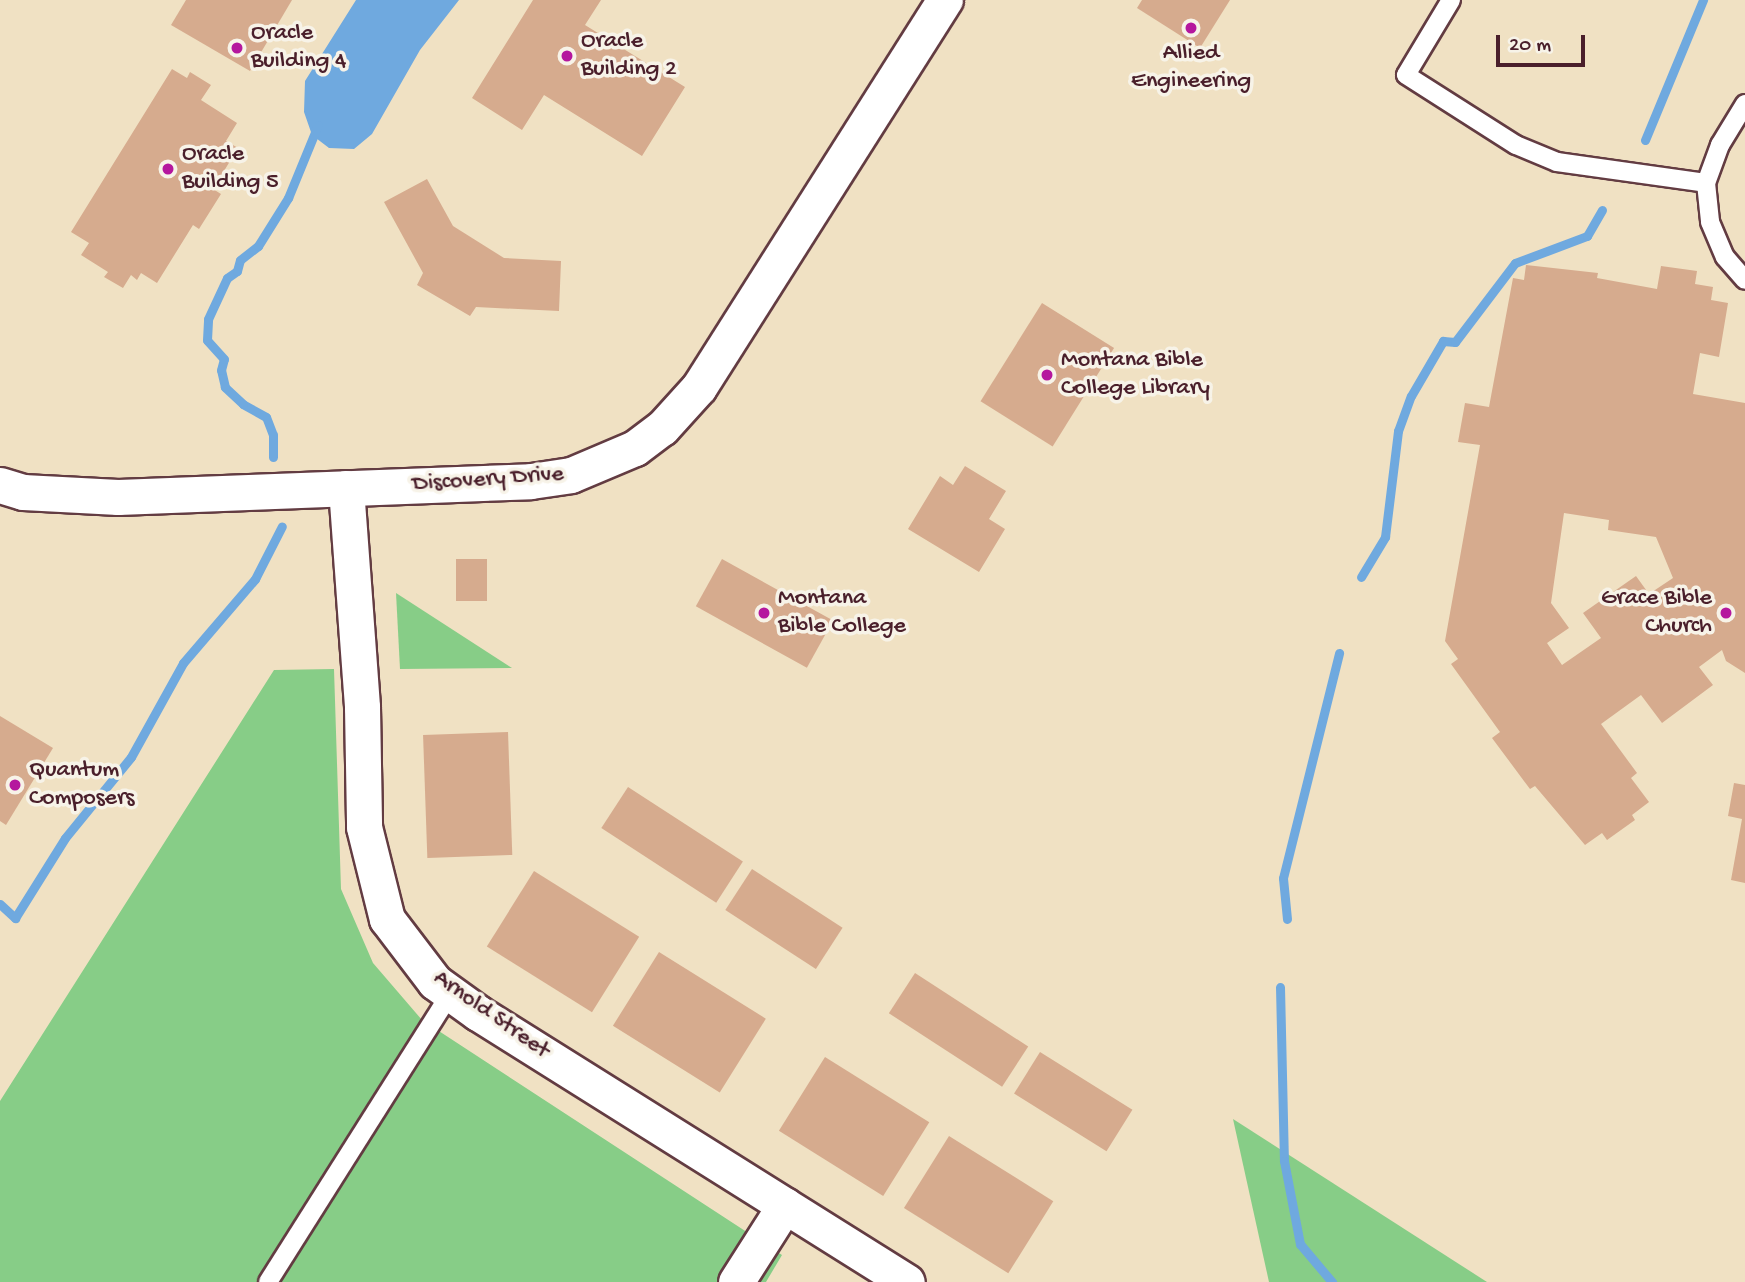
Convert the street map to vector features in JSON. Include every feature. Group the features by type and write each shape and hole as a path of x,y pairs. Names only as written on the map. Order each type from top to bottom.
{"street":[{"name":"Discovery Drive","path":"0,485 34,493 118,497 570,475 635,448 662,428 699,387 945,0"},
{"name":"Arnold Street","path":"346,488 362,707 364,827 387,919 435,982 906,1282"},
{"path":"736,1282 785,1205"}],"lane":[{"path":"1451,0 1406,75 1516,145 1557,162 1706,183"},
{"path":"1745,104 1720,145 1706,183 1710,222 1725,257 1745,280"},
{"path":"268,1282 451,992"}],"green space":[{"path":"396,593 512,668 400,669"},
{"path":"334,669 341,889 373,963 422,1020 782,1255 766,1282 0,1282 0,1101 274,670"},
{"path":"1233,1119 1487,1282 1269,1282"}],"water":[{"path":"356,0 459,0 420,50 372,134 354,149 329,148 312,135 304,112 305,81"}],"building":[{"name":"Oracle Building 4","path":"186,0 292,0 250,71 171,25"},
{"name":"Oracle Building 2","path":"533,0 601,0 585,25 685,87 642,156 544,95 522,130 472,98"},
{"name":"Allied Engineering","path":"1142,0 1230,0 1200,48 1137,8"},
{"name":"Oracle Building 5","path":"172,69 187,78 190,72 211,85 201,100 237,123 226,141 238,148 213,189 221,194 199,229 193,225 157,283 141,273 137,280 131,275 123,288 104,277 108,272 81,255 89,243 71,232"},
{"path":"427,179 453,226 504,258 561,261 559,311 476,307 470,316 417,285 423,273 384,202"},
{"path":"1526,265 1598,273 1597,278 1657,289 1661,266 1697,271 1695,284 1713,287 1711,300 1728,303 1719,357 1700,353 1693,394 1745,403 1745,673 1726,661 1722,650 1699,667 1713,685 1662,723 1641,695 1601,724 1637,773 1631,778 1649,802 1632,815 1635,820 1607,840 1602,833 1585,845 1535,786 1530,789 1492,738 1500,732 1451,664 1458,659 1445,641 1480,445 1458,442 1465,403 1489,407 1513,278 1524,280","holes":["1564,513 1609,520 1608,530 1656,537 1673,578 1649,594 1636,576 1583,613 1601,638 1562,665 1547,643 1569,628 1551,603"]},
{"name":"Montana Bible College Library","path":"1042,303 1114,348 1053,446 981,401"},
{"name":"Montana Bible College","path":"965,466 1006,491 989,519 1005,529 979,572 908,529 940,476 953,485"},
{"path":"456,559 487,559 487,601 456,601"},
{"name":"Montana Bible College","path":"722,559 833,621 807,668 696,606"},
{"name":"Quantum Composers","path":"0,716 53,748 6,825 0,821"},
{"path":"508,732 512,855 427,858 423,735"},
{"path":"1734,783 1745,785 1745,883 1731,880 1742,819 1728,816"},
{"path":"628,787 743,862 716,903 601,828"},
{"path":"752,869 843,928 816,969 725,910"},
{"path":"534,871 639,937 592,1012 487,946"},
{"path":"659,952 766,1019 720,1093 613,1026"},
{"path":"915,973 1028,1047 1002,1087 889,1013"},
{"path":"1040,1052 1132,1110 1106,1151 1014,1094"},
{"path":"825,1057 929,1122 883,1196 779,1131"},
{"path":"949,1136 1053,1201 1008,1273 904,1208"}],"waterway":[{"path":"1645,140 1703,0"},
{"path":"273,457 273,435 266,417 243,404 225,387 221,370 224,359 207,340 208,319 227,278 237,271 240,260 258,246 288,198 318,125"},
{"path":"1361,577 1385,537 1398,431 1411,396 1443,341 1455,342 1515,263 1587,236 1602,210"},
{"path":"0,904 15,918 65,838 131,757 183,663 255,579 282,526"},
{"path":"1287,919 1283,878 1339,653"},
{"path":"1280,987 1284,1161 1300,1244 1332,1282"}],"place":[{"name":"Allied Engineering","path":"1191,28"},
{"name":"Oracle Building 4","path":"237,48"},
{"name":"Oracle Building 2","path":"567,56"},
{"name":"Oracle Building 5","path":"168,169"},
{"name":"Montana Bible College Library","path":"1047,375"},
{"name":"Montana Bible College","path":"764,613"},
{"name":"Grace Bible Church","path":"1726,613"},
{"name":"Quantum Composers","path":"15,785"}]}
